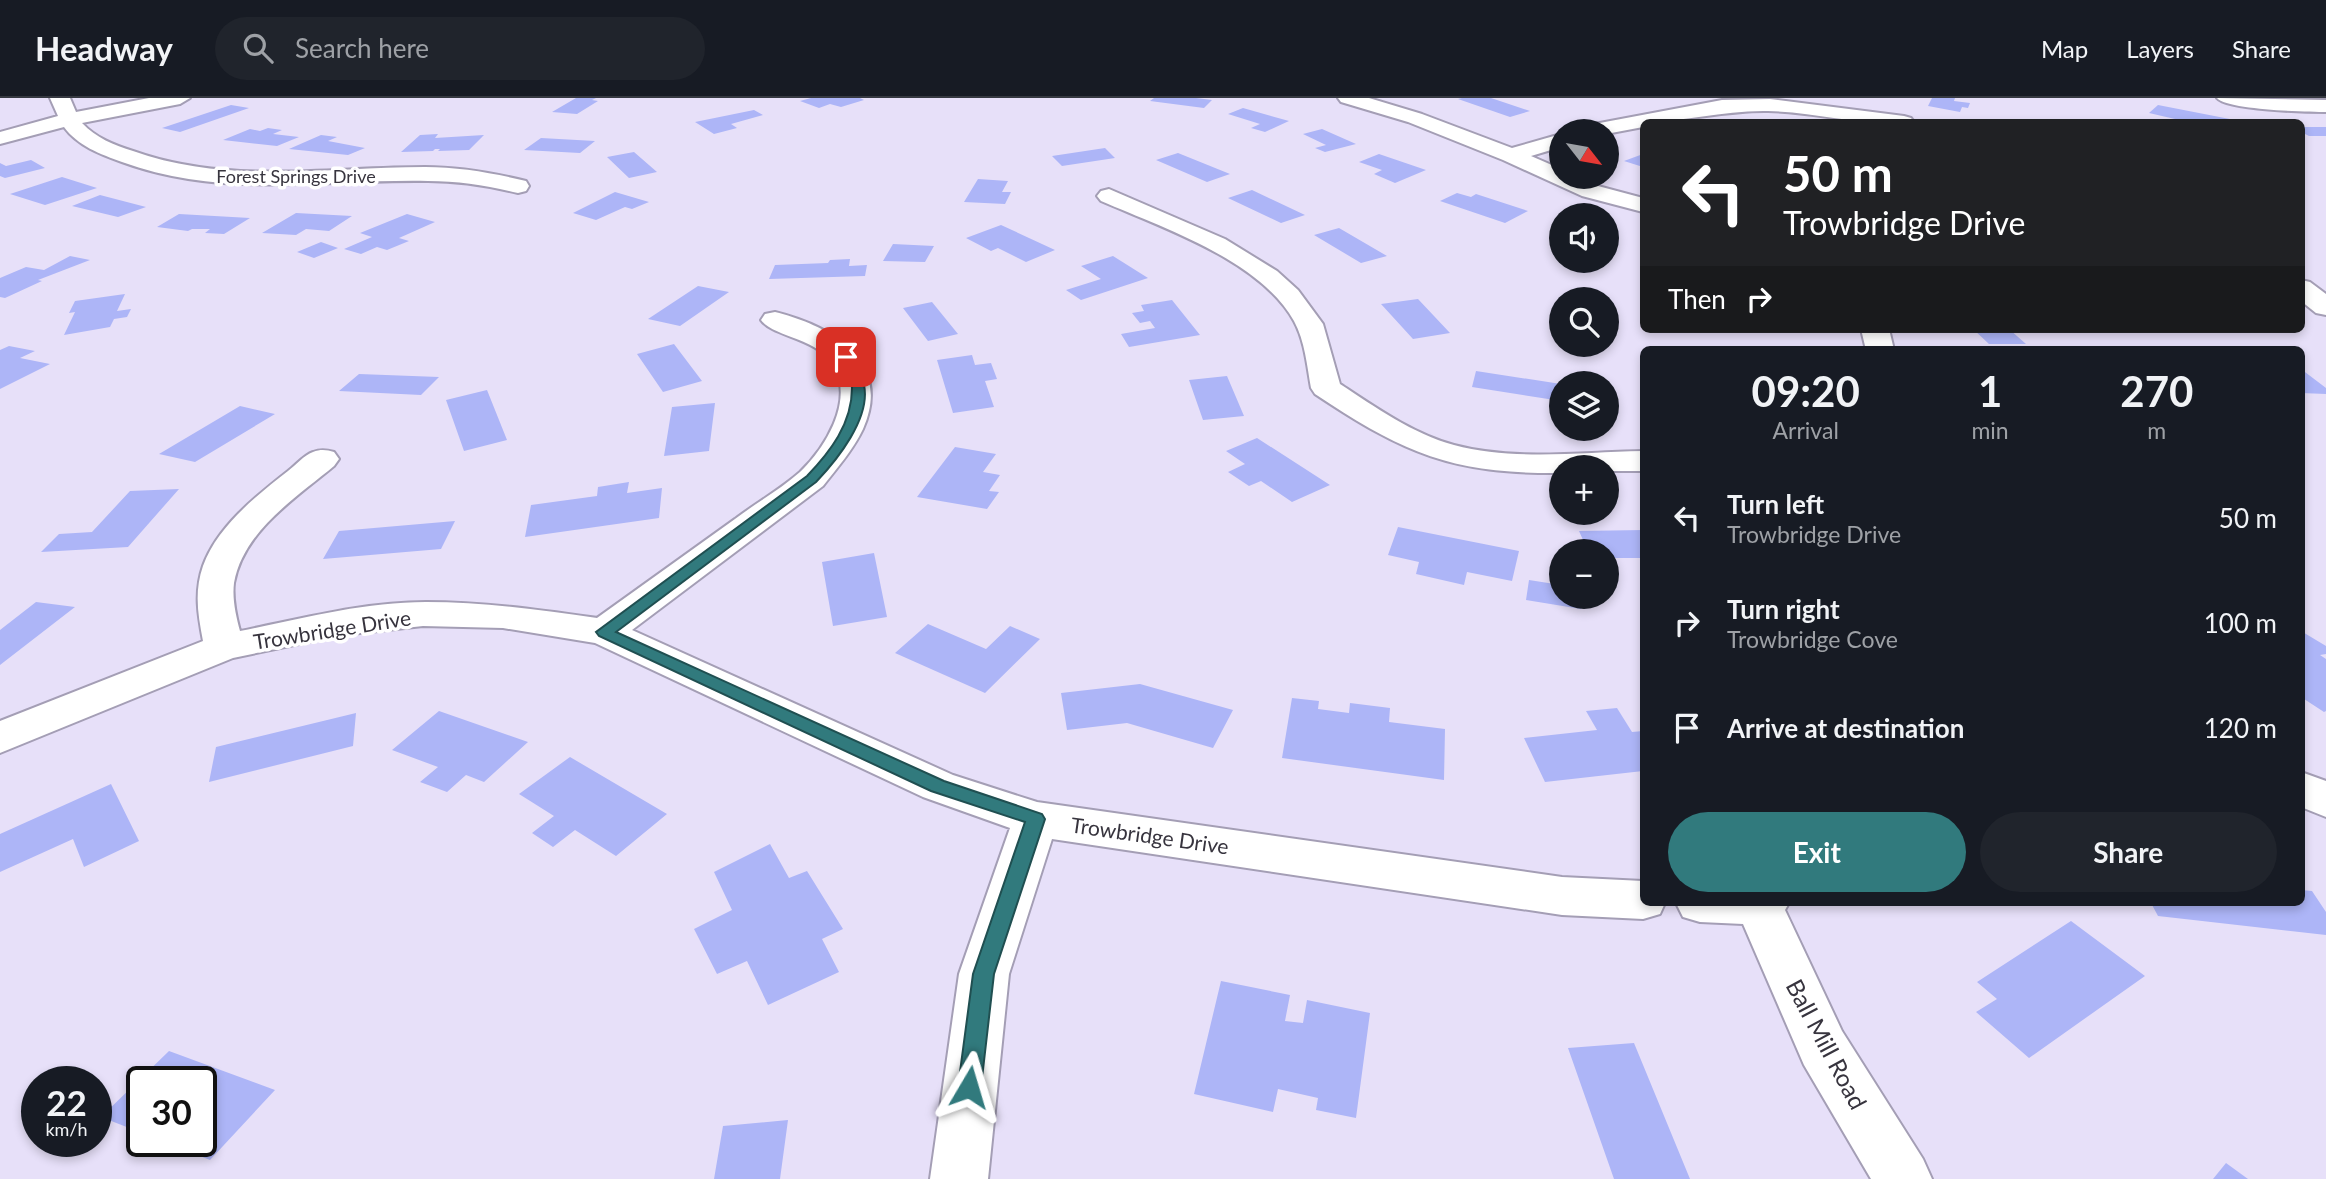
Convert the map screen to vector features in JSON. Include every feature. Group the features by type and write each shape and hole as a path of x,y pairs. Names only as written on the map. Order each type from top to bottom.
{"street":[{"name":"Forest Springs Drive","path":"60,98 75,128 102,147 130,159 216,177 355,178 423,174 460,176 518,186"},
{"path":"0,138 70,119 180,98"},
{"path":"1348,98 1415,118 1511,155 1590,191 1640,204"},
{"path":"2227,98 2292,106 2326,106"},
{"path":"1642,119 1716,102 1860,106 1896,119"},
{"path":"1619,124 1640,119"},
{"path":"1511,155 1549,144"},
{"path":"1109,196 1237,255 1275,282 1305,316 1319,354 1326,388 1384,425 1448,454 1499,461 1640,461"},
{"path":"2305,291 2326,307"},
{"path":"604,632 811,479 834,454 847,432 853,421 858,386 846,357 803,328 775,320"},
{"path":"223,647 215,585 222,560 241,533 267,506 323,459"},
{"name":"Trowbridge Drive","path":"0,738 223,647 342,623 423,614 503,616 604,632 938,786 1036,819 1562,896 1640,900"},
{"path":"2305,790 2326,800"},
{"path":"959,1179 984,974 1036,819"},
{"name":"Ball Mill Road","path":"1763,906 1822,1048 1903,1179"}],"building":[{"path":"576,98 596,98 592,100 598,101 577,114 552,112"},
{"path":"811,98 864,100 841,107 830,104 819,108 800,101"},
{"path":"1154,98 1212,100 1204,108 1150,101"},
{"path":"1491,98 1530,111 1510,117 1458,99"},
{"path":"1932,98 1955,98 1954,101 1970,103 1968,108 1962,107 1960,112 1928,106"},
{"path":"231,105 249,108 180,132 162,128"},
{"path":"2158,105 2230,119 2175,119 2149,113"},
{"path":"1243,108 1289,121 1265,132 1251,128 1260,124 1228,114"},
{"path":"754,110 763,115 731,124 737,128 714,134 695,122"},
{"path":"2305,127 2326,127 2326,136 2305,134"},
{"path":"268,128 282,130 273,134 299,137 277,146 223,140 250,129 260,131"},
{"path":"1322,129 1356,144 1325,152 1315,148 1326,145 1303,134"},
{"path":"438,134 435,138 484,135 469,150 401,152 420,135"},
{"path":"321,135 337,137 328,141 365,148 348,155 289,149"},
{"path":"541,138 595,141 580,153 524,150"},
{"path":"1105,148 1115,158 1062,166 1052,156"},
{"path":"634,152 657,172 629,178 607,157"},
{"path":"1178,153 1230,174 1207,182 1156,160"},
{"path":"1379,154 1426,170 1395,183 1374,174 1382,170 1359,162"},
{"path":"1640,155 1640,166 1624,161"},
{"path":"31,160 45,168 5,178 0,176 0,163 6,166"},
{"path":"62,177 97,188 45,205 10,194"},
{"path":"978,179 1008,181 1002,192 1011,192 1005,204 964,202"},
{"path":"1252,190 1305,215 1281,223 1228,198"},
{"path":"615,192 649,202 632,209 625,207 596,220 573,213"},
{"path":"1457,193 1471,197 1476,194 1528,211 1505,223 1440,201"},
{"path":"100,195 146,207 118,217 72,206"},
{"path":"296,213 352,216 329,231 306,229 296,235 262,233"},
{"path":"179,214 250,218 224,234 205,233 210,229 188,231 157,227"},
{"path":"407,214 435,222 399,238 409,241 387,250 377,247 361,254 344,249 372,237 360,233"},
{"path":"1001,225 1055,250 1026,262 998,248 991,251 966,238"},
{"path":"1339,228 1387,256 1361,263 1314,235"},
{"path":"321,242 338,248 314,258 297,252"},
{"path":"893,244 934,246 925,262 883,261"},
{"path":"70,256 90,260 38,280 42,281 5,298 0,297 0,278 26,267 44,270"},
{"path":"1113,256 1148,278 1081,300 1066,290 1101,279 1081,266"},
{"path":"850,259 849,266 867,265 865,276 769,279 775,265 828,263 830,260"},
{"path":"698,286 729,292 680,326 648,319"},
{"path":"125,294 117,311 131,309 127,317 114,319 110,327 64,335 75,312 69,313 75,301"},
{"path":"1418,299 1450,333 1413,339 1381,304"},
{"path":"1172,300 1200,335 1129,347 1121,334 1155,328 1150,321 1140,323 1132,313 1144,311 1141,305"},
{"path":"932,302 958,334 928,341 903,308"},
{"path":"1977,333 2014,333 2026,344 1989,344"},
{"path":"674,344 702,381 663,392 637,354"},
{"path":"9,346 35,351 20,358 50,364 0,389 0,350"},
{"path":"972,355 975,365 991,363 997,379 985,381 994,407 953,413 937,360"},
{"path":"1476,371 1549,382 1549,399 1472,387"},
{"path":"2305,372 2326,388 2326,394 2305,393"},
{"path":"359,374 439,377 421,395 339,391"},
{"path":"1227,376 1244,416 1203,420 1189,380"},
{"path":"487,390 507,440 464,451 446,400"},
{"path":"715,403 709,451 664,456 672,407"},
{"path":"240,406 275,414 195,462 159,454"},
{"path":"1257,438 1330,485 1292,502 1261,481 1249,486 1228,472 1245,464 1226,451"},
{"path":"955,447 996,454 983,472 1000,475 989,491 999,492 987,509 917,497"},
{"path":"629,482 627,493 662,488 659,518 525,537 531,505 597,496 598,487"},
{"path":"179,489 128,547 41,552 59,534 92,532 130,491"},
{"path":"455,521 441,549 323,559 339,531"},
{"path":"1398,527 1519,551 1512,581 1467,572 1464,585 1416,574 1419,562 1388,555"},
{"path":"1640,530 1640,558 1619,558 1619,539 1583,539 1579,531"},
{"path":"874,553 887,617 833,626 822,562"},
{"path":"1529,580 1549,583 1549,604 1526,600"},
{"path":"36,602 75,607 0,665 0,630"},
{"path":"928,624 986,649 1010,626 1040,639 985,693 895,653"},
{"path":"2305,633 2326,646 2326,654 2320,655 2326,659 2324,712 2305,700"},
{"path":"1140,684 1233,710 1213,748 1127,723 1067,730 1061,693"},
{"path":"1292,698 1319,701 1318,709 1349,713 1350,703 1390,708 1389,722 1445,729 1444,780 1282,758"},
{"path":"1617,708 1632,732 1640,731 1640,771 1545,782 1524,738 1597,730 1586,711"},
{"path":"439,711 528,742 484,782 466,775 447,792 420,782 438,767 392,750"},
{"path":"356,713 353,746 209,782 216,747"},
{"path":"570,757 667,814 616,856 575,830 553,847 532,833 554,816 519,794"},
{"path":"111,784 139,841 84,867 73,839 0,872 0,834"},
{"path":"770,844 789,878 807,871 843,929 822,939 839,972 768,1005 747,961 717,974 694,929 732,910 714,872"},
{"path":"2305,890 2312,891 2326,912 2326,935 2158,916 2153,906 2305,906"},
{"path":"2071,921 2145,976 2029,1058 1976,1012 1997,999 1977,982"},
{"path":"1221,981 1290,995 1285,1021 1303,1023 1307,1000 1370,1013 1356,1118 1316,1110 1318,1098 1278,1089 1273,1112 1194,1094"},
{"path":"1634,1043 1690,1179 1614,1179 1568,1048"},
{"path":"169,1051 210,1066 154,1066"},
{"path":"217,1069 275,1090 217,1152"},
{"path":"126,1093 126,1127 112,1121 112,1106"},
{"path":"788,1120 780,1179 714,1179 723,1126"},
{"path":"2226,1163 2248,1179 2213,1179"}],"route":[{"path":"846,357 858,386 853,421 834,454 811,479 604,632 938,786 1036,819 984,974 969,1087"}]}
